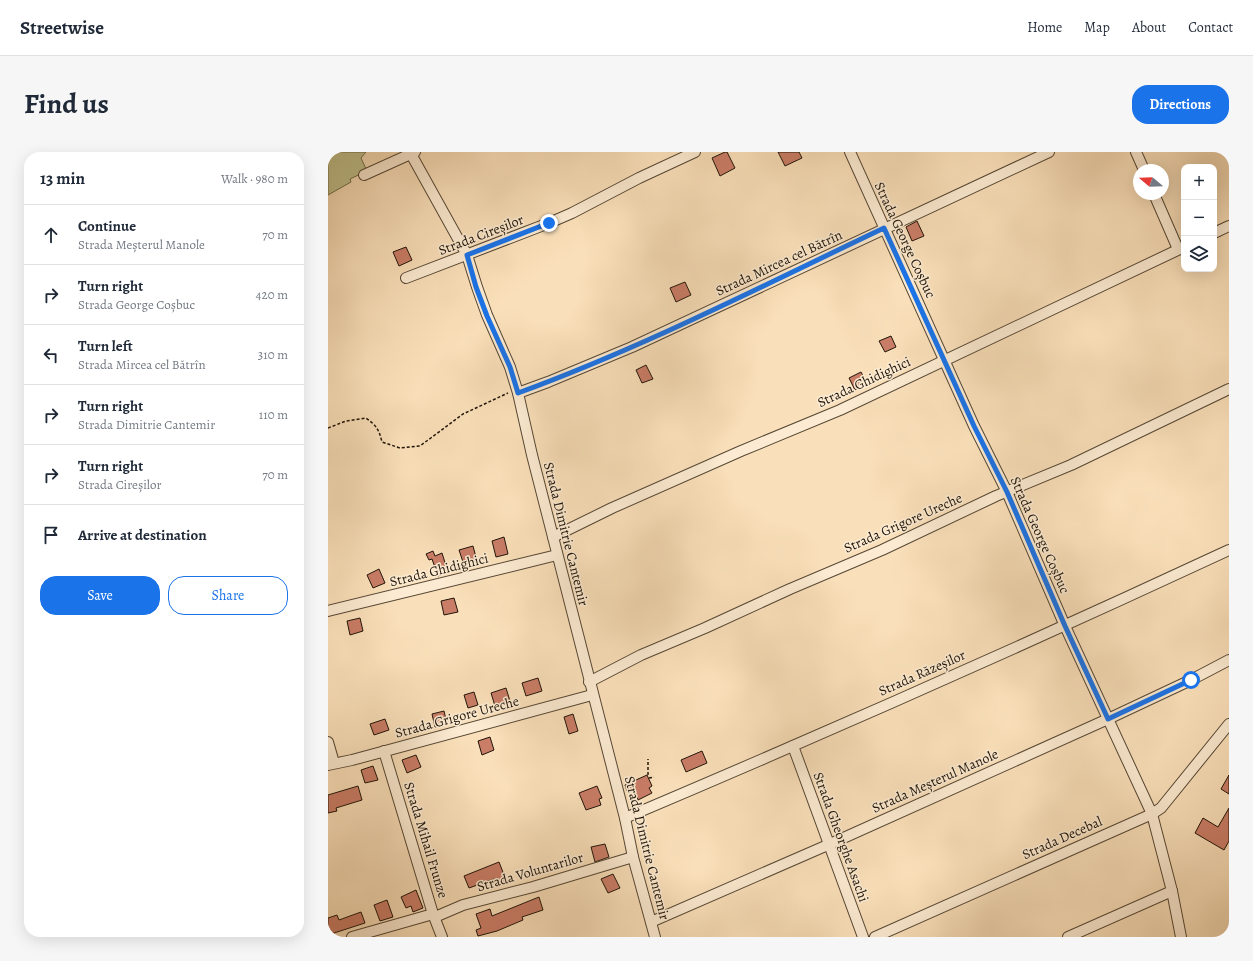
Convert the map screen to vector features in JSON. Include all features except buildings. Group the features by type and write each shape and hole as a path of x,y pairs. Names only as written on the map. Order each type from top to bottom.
{"street":[{"name":"Strada Cireșilor","path":"406,278 572,212 695,152"},
{"name":"Strada George Coșbuc","path":"850,152 974,426 1007,492 1065,626 1152,814 1172,891 1181,937"},
{"name":"Strada Mircea cel Bătrîn","path":"518,393 632,347 1049,152"},
{"path":"1136,152 1141,164"},
{"name":"Strada Dimitrie Cantemir","path":"413,153 467,255 476,287 487,316 510,367 518,393 532,455 592,694 625,818 633,857 655,937"},
{"path":"364,175 413,153"},
{"path":"1157,200 1181,248"},
{"path":"1217,232 1229,226"},
{"name":"Strada Ghidighici","path":"553,537 626,502 840,410 1181,248"},
{"name":"Strada Grigore Ureche","path":"589,682 641,655 706,628 790,589 882,550 996,496 1071,465 1229,389"},
{"name":"Strada Răzeșilor","path":"625,818 1065,626 1229,550"},
{"name":"Strada Ghidighici","path":"328,611 557,555"},
{"name":"Strada Meșterul Manole","path":"651,922 830,844 1108,719 1191,680 1229,660"},
{"name":"Strada Grigore Ureche","path":"331,764 352,760 592,694"},
{"name":"Strada Decebal","path":"875,937 1152,814 1161,808 1229,724"},
{"path":"328,742 331,764"},
{"name":"Strada Gheorghe Asachi","path":"793,746 863,937"},
{"name":"Strada Mihail Frunze","path":"384,751 442,937"},
{"name":"Strada Voluntarilor","path":"352,937 434,915 463,905 533,887 633,857"},
{"path":"1068,937 1172,891"}],"path":[{"path":"328,428 346,421 366,418 374,423 379,430 382,442 400,448 420,446 463,414 506,392 518,393"},
{"path":"648,760 648,775"},
{"path":"648,778 654,777"}],"green space":[{"path":"328,152 366,152 361,158 367,171 350,179 351,182 328,195"}],"route":[{"path":"549,223 467,255 476,287 487,316 510,367 518,393 632,347 884,228 974,426 1007,492 1065,626 1108,719 1191,680"}]}
